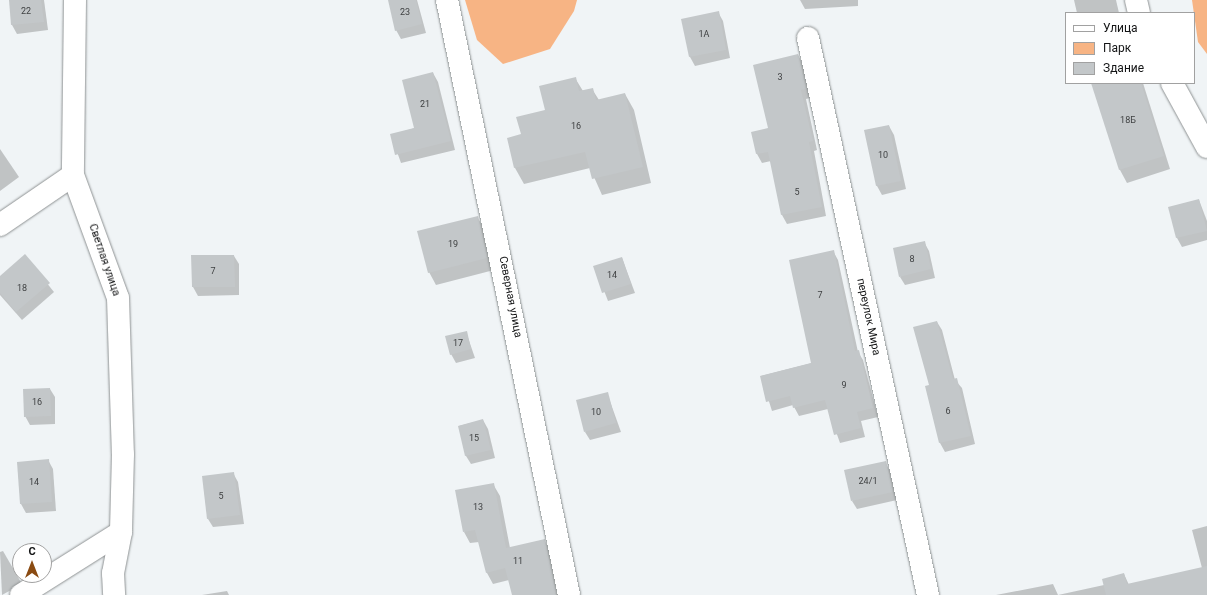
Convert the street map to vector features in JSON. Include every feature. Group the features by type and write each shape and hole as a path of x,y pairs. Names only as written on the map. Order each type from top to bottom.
{"street":[{"name":"Светлая улица","path":"75,0 73,174 118,298 123,408 121,532 113,572 114,595"},
{"name":"Северная улица","path":"447,0 569,595"},
{"path":"1136,0 1139,12"},
{"name":"переулок Мира","path":"808,38 928,595"},
{"path":"1173,84 1207,147"},
{"path":"0,225 73,174"},
{"path":"21,595 121,532"}],"green space":[{"path":"465,0 577,0 574,11 550,49 503,64 477,40"},
{"path":"1192,0 1207,0 1207,54 1198,42 1195,12 1194,12"}],"building":[{"path":"9,0 41,0 44,22 11,25"},
{"path":"388,0 416,0 422,24 395,31"},
{"path":"719,11 726,50 689,57 681,19"},
{"path":"798,54 806,89 801,90 813,141 809,142 822,207 781,215 768,152 756,154 751,132 768,128 753,65"},
{"path":"433,72 451,141 395,155 390,134 414,128 402,80"},
{"path":"576,77 579,91 593,88 596,100 625,93 643,167 592,179 585,152 514,168 507,138 521,134 516,117 545,110 539,86"},
{"path":"1091,84 1141,84 1164,156 1119,170"},
{"path":"889,125 901,181 876,186 864,130"},
{"path":"1199,199 1207,231 1176,238 1168,207"},
{"path":"478,216 487,258 428,273 417,231"},
{"path":"925,241 931,269 899,277 893,248"},
{"path":"834,250 855,351 859,350 873,408 857,412 861,428 834,435 825,400 793,408 790,396 766,402 760,376 811,363 789,260"},
{"path":"25,254 50,283 16,312 0,293 0,276"},
{"path":"191,255 234,255 235,287 192,287"},
{"path":"622,257 631,284 602,293 593,266"},
{"path":"937,321 953,379 957,378 971,436 939,443 925,386 929,385 913,327"},
{"path":"467,331 471,349 450,355 445,336"},
{"path":"50,388 51,416 24,417 23,389"},
{"path":"608,392 616,423 584,432 576,400"},
{"path":"483,419 491,450 465,456 458,426"},
{"path":"49,459 52,502 20,504 17,462"},
{"path":"886,461 893,492 851,501 844,470"},
{"path":"234,472 240,515 207,519 202,476"},
{"path":"494,483 506,548 545,539 556,595 512,595 505,568 486,573 475,530 463,532 455,490"},
{"path":"1207,566 1207,595 1106,595 1102,579 1124,573 1127,584"}]}
